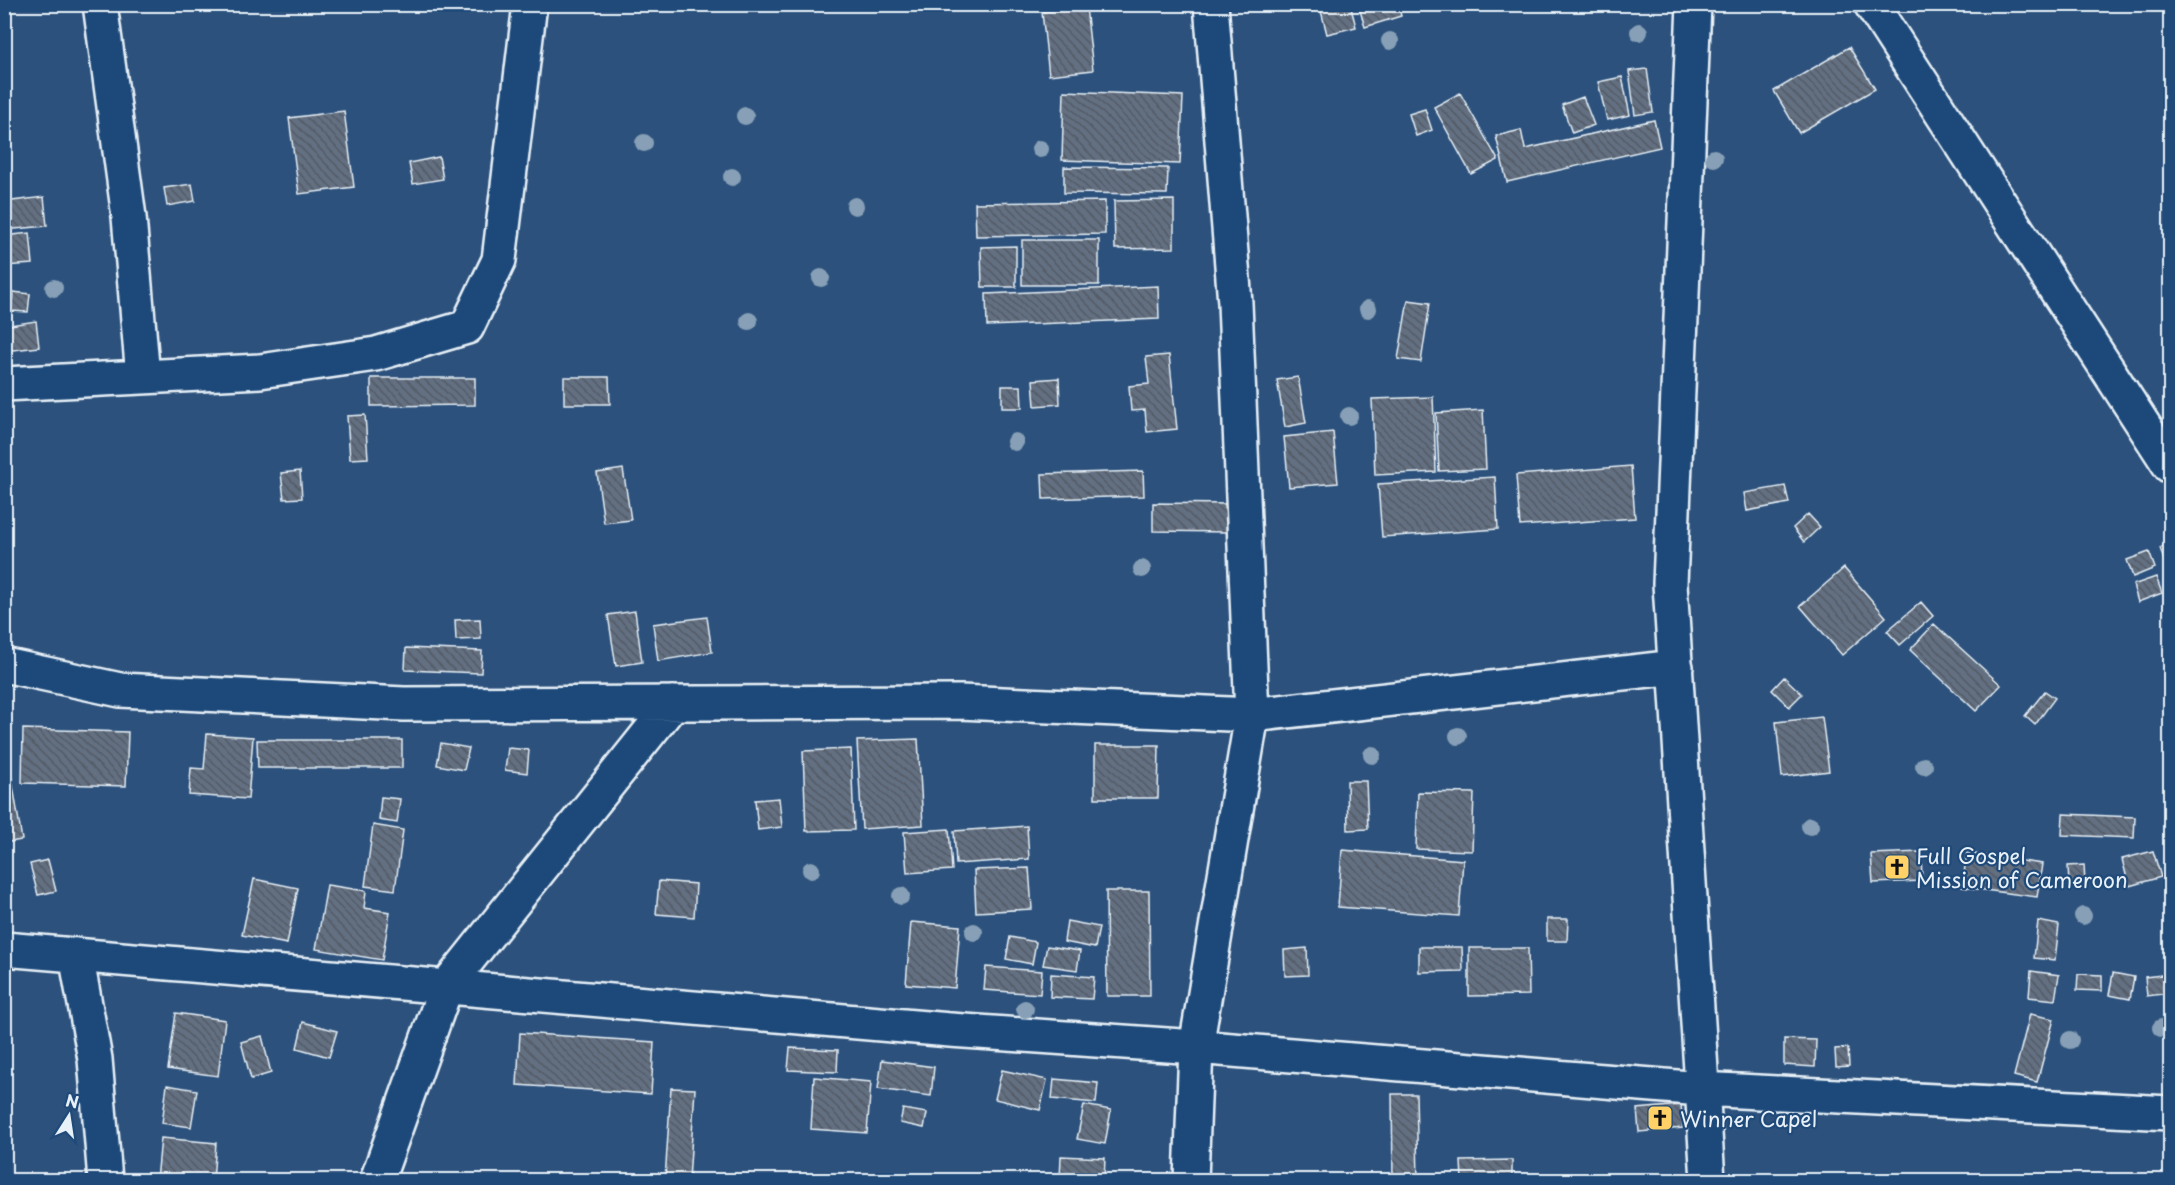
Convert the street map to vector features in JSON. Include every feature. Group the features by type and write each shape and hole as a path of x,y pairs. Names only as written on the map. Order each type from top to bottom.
{"street":[{"path":"100,4 129,217 143,377"},
{"path":"4,384 260,371 364,355 467,327 499,260 530,4"},
{"path":"1191,1180 1196,1047 1252,715 1235,303 1211,4"},
{"path":"1694,4 1670,584 1708,1180"},
{"path":"1871,4 2170,466"},
{"path":"4,665 120,690 404,704 960,702 1252,715 1676,667"},
{"path":"377,1180 446,987 673,703"},
{"path":"4,949 938,1029 1196,1047 1701,1089 2170,1113"},
{"path":"76,955 95,1059 105,1180"}],"building":[{"path":"1331,4 1350,4 1356,27 1327,34 1320,7"},
{"path":"1358,4 1398,4 1401,16 1365,27"},
{"path":"1086,7 1093,70 1049,75 1042,12"},
{"path":"1849,47 1875,89 1799,133 1774,91"},
{"path":"1647,69 1653,112 1635,115 1629,71"},
{"path":"1622,77 1630,115 1607,120 1598,82"},
{"path":"1064,91 1183,96 1180,164 1062,160"},
{"path":"1460,93 1498,160 1471,174 1434,107"},
{"path":"1583,97 1594,125 1572,133 1562,105"},
{"path":"1425,109 1432,130 1416,136 1409,114"},
{"path":"344,111 354,187 299,194 289,118"},
{"path":"1654,120 1660,147 1507,182 1496,136 1521,130 1525,149"},
{"path":"439,157 443,179 413,184 409,163"},
{"path":"1064,167 1168,168 1167,194 1064,193"},
{"path":"192,184 195,201 167,206 164,188"},
{"path":"44,197 47,226 4,230 4,202"},
{"path":"1174,200 1174,248 1115,249 1114,201"},
{"path":"1105,201 1105,234 976,236 975,203"},
{"path":"30,233 33,264 4,266 4,236"},
{"path":"1022,240 1099,240 1099,285 1022,285"},
{"path":"1016,246 1016,287 982,287 981,247"},
{"path":"1158,286 1159,319 987,326 986,294"},
{"path":"13,292 30,294 28,312 11,311"},
{"path":"1408,300 1430,303 1421,362 1398,359"},
{"path":"36,321 39,347 4,351 4,326"},
{"path":"1169,355 1177,429 1147,432 1145,410 1131,411 1129,386 1149,384 1146,357"},
{"path":"564,377 609,377 610,404 564,404"},
{"path":"1298,377 1306,423 1285,427 1277,380"},
{"path":"371,378 475,378 475,405 371,406"},
{"path":"1059,378 1060,404 1035,406 1033,380"},
{"path":"1002,386 1021,386 1022,408 1002,408"},
{"path":"1433,397 1436,472 1375,475 1372,399"},
{"path":"1483,410 1486,469 1439,471 1436,413"},
{"path":"365,415 368,458 350,459 347,416"},
{"path":"1333,432 1338,483 1289,487 1284,437"},
{"path":"1631,466 1635,518 1520,526 1516,475"},
{"path":"623,469 631,520 604,523 597,473"},
{"path":"300,471 302,498 284,499 281,473"},
{"path":"1143,471 1144,496 1043,499 1042,474"},
{"path":"1495,477 1498,529 1382,537 1378,484"},
{"path":"1785,486 1789,503 1747,511 1744,493"},
{"path":"1153,503 1228,504 1228,532 1153,531"},
{"path":"1808,514 1820,527 1804,542 1793,528"},
{"path":"2170,543 2170,578 2160,548"},
{"path":"2149,552 2155,568 2133,577 2127,560"},
{"path":"1844,568 1886,617 1842,655 1800,606"},
{"path":"2156,577 2162,593 2138,602 2133,585"},
{"path":"1921,602 1933,616 1900,645 1887,631"},
{"path":"635,611 642,662 616,666 608,615"},
{"path":"707,617 712,652 658,661 653,624"},
{"path":"480,619 481,639 456,640 455,620"},
{"path":"1934,624 2001,685 1976,711 1910,650"},
{"path":"406,648 482,651 481,673 405,670"},
{"path":"1784,677 1802,694 1789,707 1772,690"},
{"path":"2045,691 2055,698 2035,725 2025,716"},
{"path":"1822,717 1829,771 1782,777 1776,722"},
{"path":"23,729 128,732 126,786 22,783"},
{"path":"207,734 253,737 248,799 189,795 191,768 204,769"},
{"path":"4,737 10,767 4,768"},
{"path":"918,739 923,825 862,829 857,741"},
{"path":"257,740 402,740 402,768 258,768"},
{"path":"441,743 469,748 464,770 437,765"},
{"path":"1095,745 1159,745 1158,798 1095,798"},
{"path":"508,748 529,750 527,773 505,770"},
{"path":"851,749 854,830 806,831 803,751"},
{"path":"11,774 22,840 4,843 4,775"},
{"path":"1347,781 1366,781 1368,829 1348,830"},
{"path":"1418,792 1474,793 1472,851 1416,849"},
{"path":"381,797 400,799 397,823 379,820"},
{"path":"779,798 782,827 758,830 755,800"},
{"path":"2063,814 2135,817 2134,838 2062,835"},
{"path":"373,825 403,830 395,890 365,886"},
{"path":"1027,826 1029,859 956,864 954,831"},
{"path":"949,829 952,870 907,873 904,832"},
{"path":"1342,850 1463,860 1459,916 1338,907"},
{"path":"2153,851 2161,877 2129,886 2122,859"},
{"name":"Full Gospel Mission of Cameroon","path":"1921,852 1922,881 1873,883 1871,854"},
{"path":"1967,853 2042,864 2037,897 1962,887"},
{"path":"48,860 56,891 38,895 30,864"},
{"path":"2084,865 2085,883 2069,884 2068,866"},
{"path":"1029,868 1032,909 976,912 974,870"},
{"path":"254,879 298,888 287,944 242,935"},
{"path":"659,881 696,884 694,917 656,914"},
{"path":"327,885 366,891 364,908 390,912 382,960 316,949"},
{"path":"1106,891 1149,891 1150,996 1107,996"},
{"path":"1547,919 1568,919 1567,941 1547,941"},
{"path":"1067,921 1099,927 1095,948 1064,942"},
{"path":"2038,921 2059,925 2055,960 2034,958"},
{"path":"911,922 960,926 955,988 906,984"},
{"path":"1010,937 1036,942 1032,964 1006,959"},
{"path":"1047,946 1080,951 1077,970 1043,965"},
{"path":"1419,947 1462,947 1463,971 1419,972"},
{"path":"1307,948 1308,975 1285,976 1284,950"},
{"path":"1469,948 1528,948 1529,995 1469,996"},
{"path":"986,967 1042,971 1040,994 984,990"},
{"path":"2031,971 2059,975 2055,1000 2029,997"},
{"path":"2113,973 2134,977 2130,999 2109,995"},
{"path":"1051,974 1094,977 1092,999 1050,997"},
{"path":"2078,974 2102,975 2102,991 2077,990"},
{"path":"2170,974 2170,993 2147,996 2145,977"},
{"path":"176,1013 225,1020 218,1076 168,1069"},
{"path":"2030,1014 2054,1019 2037,1082 2014,1076"},
{"path":"303,1022 337,1031 329,1057 297,1048"},
{"path":"520,1033 654,1042 651,1094 517,1085"},
{"path":"262,1036 271,1073 251,1079 241,1042"},
{"path":"1784,1039 1816,1040 1815,1067 1784,1065"},
{"path":"790,1048 838,1050 837,1072 788,1070"},
{"path":"1848,1048 1849,1066 1836,1067 1835,1049"},
{"path":"882,1060 934,1067 931,1096 878,1089"},
{"path":"1002,1070 1047,1080 1040,1110 995,1099"},
{"path":"814,1077 871,1082 867,1133 811,1129"},
{"path":"1054,1079 1098,1083 1096,1103 1052,1099"},
{"path":"167,1085 197,1090 191,1127 162,1123"},
{"path":"671,1088 695,1089 689,1180 665,1180"},
{"path":"1392,1094 1416,1094 1418,1180 1393,1180"},
{"path":"1084,1105 1111,1110 1105,1144 1077,1139"},
{"name":"Winner Capel","path":"1681,1105 1683,1128 1639,1132 1637,1109"},
{"path":"903,1109 927,1113 924,1128 900,1123"},
{"path":"161,1138 216,1143 213,1180 157,1180"},
{"path":"1061,1156 1105,1158 1104,1180 1060,1180"},
{"path":"1512,1160 1512,1180 1462,1180 1461,1161"}],"place":[{"name":"Full Gospel Mission of Cameroon","path":"1897,867"},
{"name":"Winner Capel","path":"1660,1118"}]}
